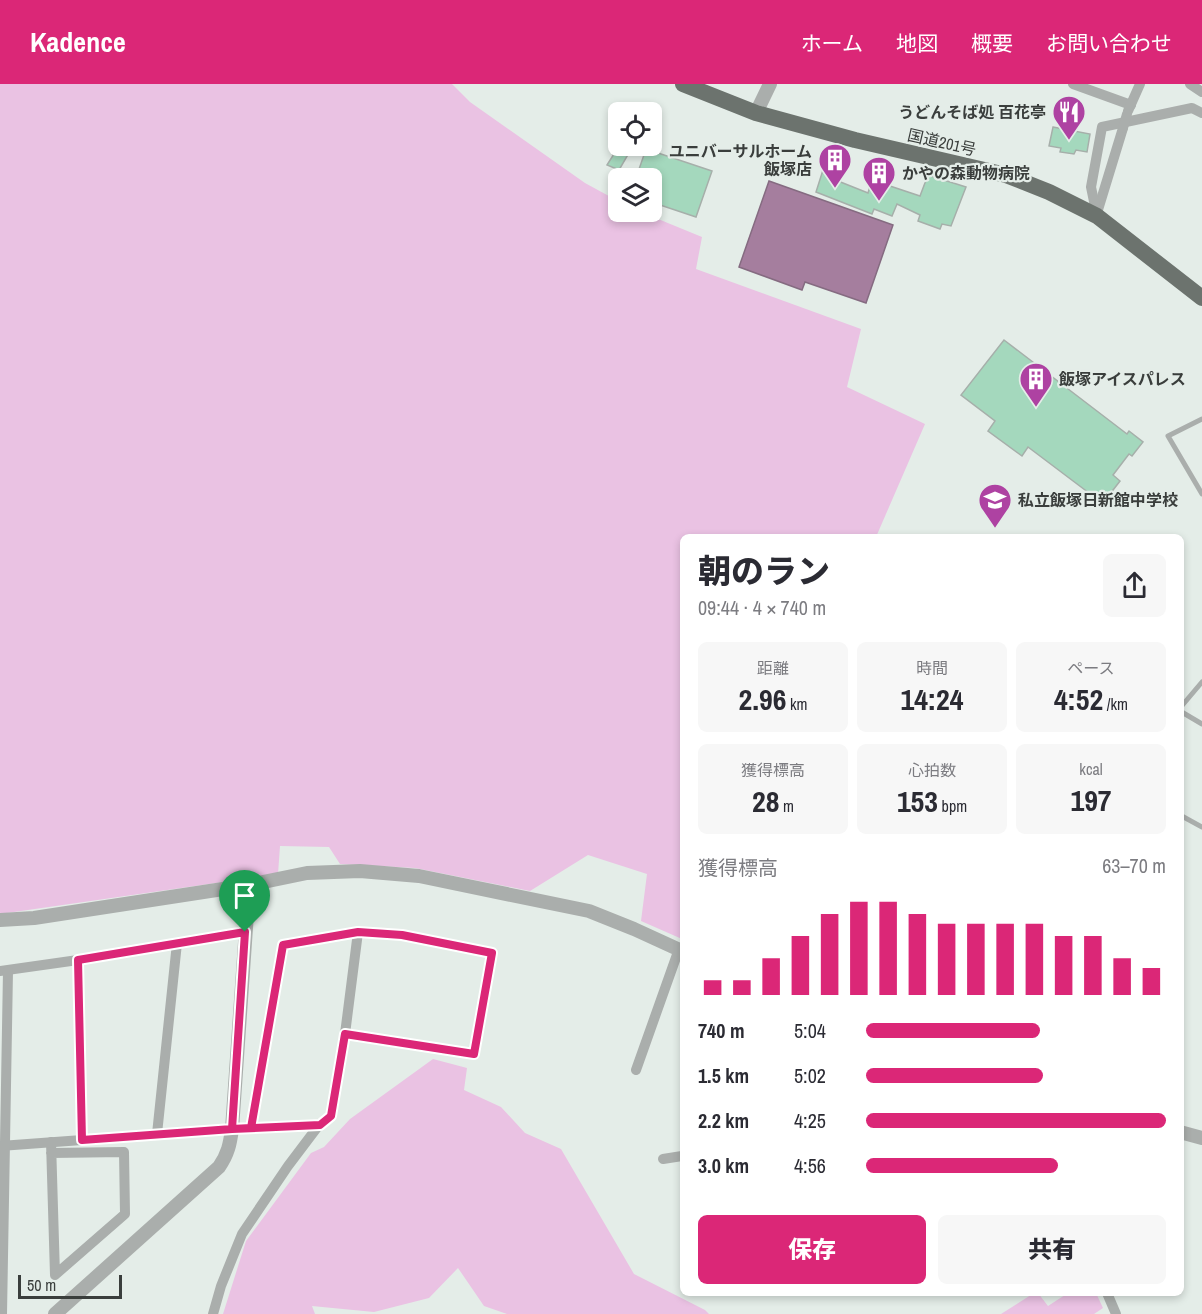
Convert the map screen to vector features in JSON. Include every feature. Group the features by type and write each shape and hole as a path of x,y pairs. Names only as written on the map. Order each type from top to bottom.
{"highway":[{"name":"国道201号","path":"683,84 756,113 855,140 1006,175 1049,192 1096,216 1202,298"}],"street":[{"path":"756,113 770,84"},
{"path":"1073,84 1129,110"},
{"path":"1096,216 1129,110 1140,84"},
{"path":"1190,84 1202,92"},
{"path":"1096,216 1091,187 1102,127 1192,108 1202,113"},
{"path":"0,920 34,918 249,885 307,873 360,871 419,876 589,911 680,950"},
{"path":"59,1313 219,1167 229,1149 249,885"},
{"path":"2,1314 4,971 245,932"},
{"path":"251,1128 283,945 358,932 402,935 492,953 474,1054 345,1034"},
{"path":"213,1314 242,1234 288,1166 320,1125 331,1116 345,1034 358,932"},
{"path":"157,1134 177,944"},
{"path":"636,1070 680,953"},
{"path":"78,960 82,1140"},
{"path":"51,1148 82,1140 320,1125"},
{"path":"1184,1133 1202,1138"},
{"path":"3,1146 51,1148 124,1152 125,1214 55,1275 51,1148"},
{"path":"663,1160 680,1156"},
{"path":"1108,1296 1116,1314"}],"lane":[{"path":"1202,419 1168,436 1202,494"},
{"path":"1184,705 1202,682"},
{"path":"1184,713 1202,724"},
{"path":"1184,817 1202,827"}],"shaded area":[{"path":"0,84 452,84 470,102 585,183 608,196 608,222 662,221 702,237 696,269 861,329 847,387 925,424 877,534 680,534 680,938 641,921 647,874 588,855 530,891 415,868 340,864 329,847 280,846 278,874 0,914"},
{"path":"769,181 893,225 866,303 805,282 802,290 739,267"},
{"path":"433,1059 467,1068 464,1090 501,1107 525,1133 561,1149 634,1274 709,1314 507,1314 484,1306 458,1268 429,1298 374,1312 312,1306 315,1314 223,1314 246,1241 311,1153 324,1147 350,1119"},
{"path":"1029,1296 1040,1296 1048,1306 1063,1296 1097,1296 1103,1308 1094,1314 1001,1314"}],"building":[{"name":"うどんそば処 百花亭","path":"1053,127 1090,134 1087,152 1076,150 1074,154 1060,152 1061,148 1049,146"},
{"path":"662,154 712,171 696,217 662,206 662,168 639,168 644,156"},
{"path":"613,156 627,156 620,168 607,165"},
{"path":"823,170 835,174 833,179 868,193 872,180 920,196 928,175 966,187 951,226 942,224 940,229 918,221 920,215 897,204 892,216 874,209 872,214 816,192"},
{"name":"飯塚アイスパレス","path":"1004,340 1127,434 1129,431 1143,442 1132,456 1129,454 1113,475 1120,481 1106,499 1101,494 1097,499 1028,447 1022,456 988,431 995,421 961,395"}],"place":[{"name":"うどんそば処 百花亭","path":"1069,141"},
{"name":"ユニバーサルホーム 飯塚店","path":"835,189"},
{"name":"かやの森動物病院","path":"879,202"},
{"name":"飯塚アイスパレス","path":"1036,408"},
{"name":"私立飯塚日新館中学校","path":"995,529"}],"route":[{"path":"245,932 232,1129 251,1128 283,945 358,932 402,935 492,953 474,1054 345,1034 331,1116 320,1125 82,1140 78,960 245,932"}]}
